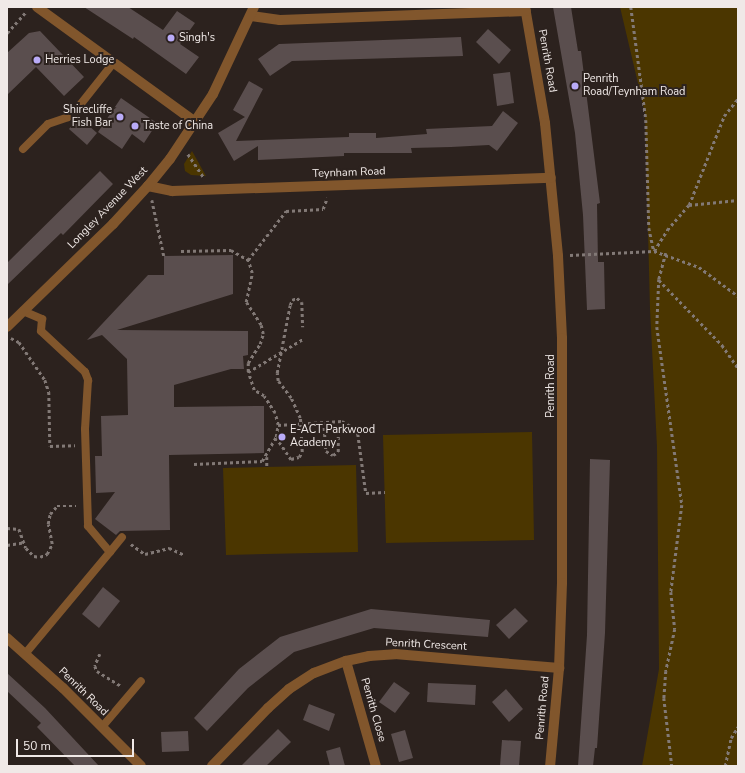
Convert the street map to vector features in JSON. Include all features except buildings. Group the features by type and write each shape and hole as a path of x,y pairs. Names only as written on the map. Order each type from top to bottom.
{"street":[{"path":"37,7 195,122"},
{"path":"253,12 280,20 525,9"},
{"name":"Penrith Road","path":"525,9 545,123 558,256 562,338 563,481 559,668 550,766"},
{"name":"Longley Avenue West","path":"7,327 148,186 182,142 213,94 253,12"},
{"name":"Teynham Road","path":"148,186 172,191 551,178"},
{"name":"Penrith Road","path":"7,638 102,727 141,766"},
{"name":"Penrith Crescent","path":"212,766 268,708 289,689 314,673 346,662 368,656 395,654 559,668"},
{"name":"Penrith Close","path":"346,662 376,766"}],"lane":[{"path":"23,149 48,124 68,117 76,110 114,62"},
{"path":"23,311 42,319 41,331 85,372 88,380 86,445 88,526 110,552"},
{"path":"25,654 110,552 124,540"},
{"path":"102,727 141,681"}],"path":[{"path":"7,33 30,7"},
{"path":"631,7 646,120 650,228 654,251"},
{"path":"654,251 667,230 689,205 724,116 738,99"},
{"path":"182,142 212,190"},
{"path":"148,186 164,256"},
{"path":"248,260 286,211 323,209 329,193 322,186"},
{"path":"689,205 738,200"},
{"path":"181,251 231,250 248,260 252,273 246,302 261,325 263,334 260,344 248,363 248,372 254,390 264,396 275,413 278,425 276,437 267,456 262,461 194,464"},
{"path":"558,256 654,251 666,253 699,267 738,296"},
{"path":"666,253 659,279 657,327 682,505 671,592 675,629 666,671 664,698 672,766"},
{"path":"659,279 722,345 738,368"},
{"path":"276,437 292,459 296,460 302,452 300,423 295,405 278,381 280,354 290,305 292,300 297,298 302,302 303,327"},
{"path":"7,337 19,342 45,380 48,392 50,446 86,445"},
{"path":"248,372 303,339"},
{"path":"278,425 342,421 358,434 366,493 385,492"},
{"path":"324,422 326,451 333,455 338,452 338,422"},
{"path":"267,456 267,467"},
{"path":"7,528 19,529 26,548 34,556 47,554 52,544 48,524 53,509 57,506 88,505"},
{"path":"124,540 145,554 169,548 185,555"},
{"path":"7,544 25,542"},
{"path":"100,654 95,666 97,671 121,684 119,692"},
{"path":"725,766 731,738 738,727"}],"shaded area":[{"path":"620,7 738,7 738,766 642,766 659,669 657,447 650,309 645,113"},
{"path":"192,151 206,176 191,175 185,171 184,164"},
{"path":"532,432 534,540 386,543 383,435"},
{"path":"356,465 358,552 226,555 223,468"}],"place":[{"name":"Singh's","path":"171,38"},
{"name":"Herries Lodge","path":"37,60"},
{"name":"Penrith Road/Teynham Road","path":"575,86"},
{"name":"Shirecliffe Fish Bar","path":"120,117"},
{"name":"Taste of China","path":"135,126"},
{"name":"E-ACT Parkwood Academy","path":"282,437"}]}
